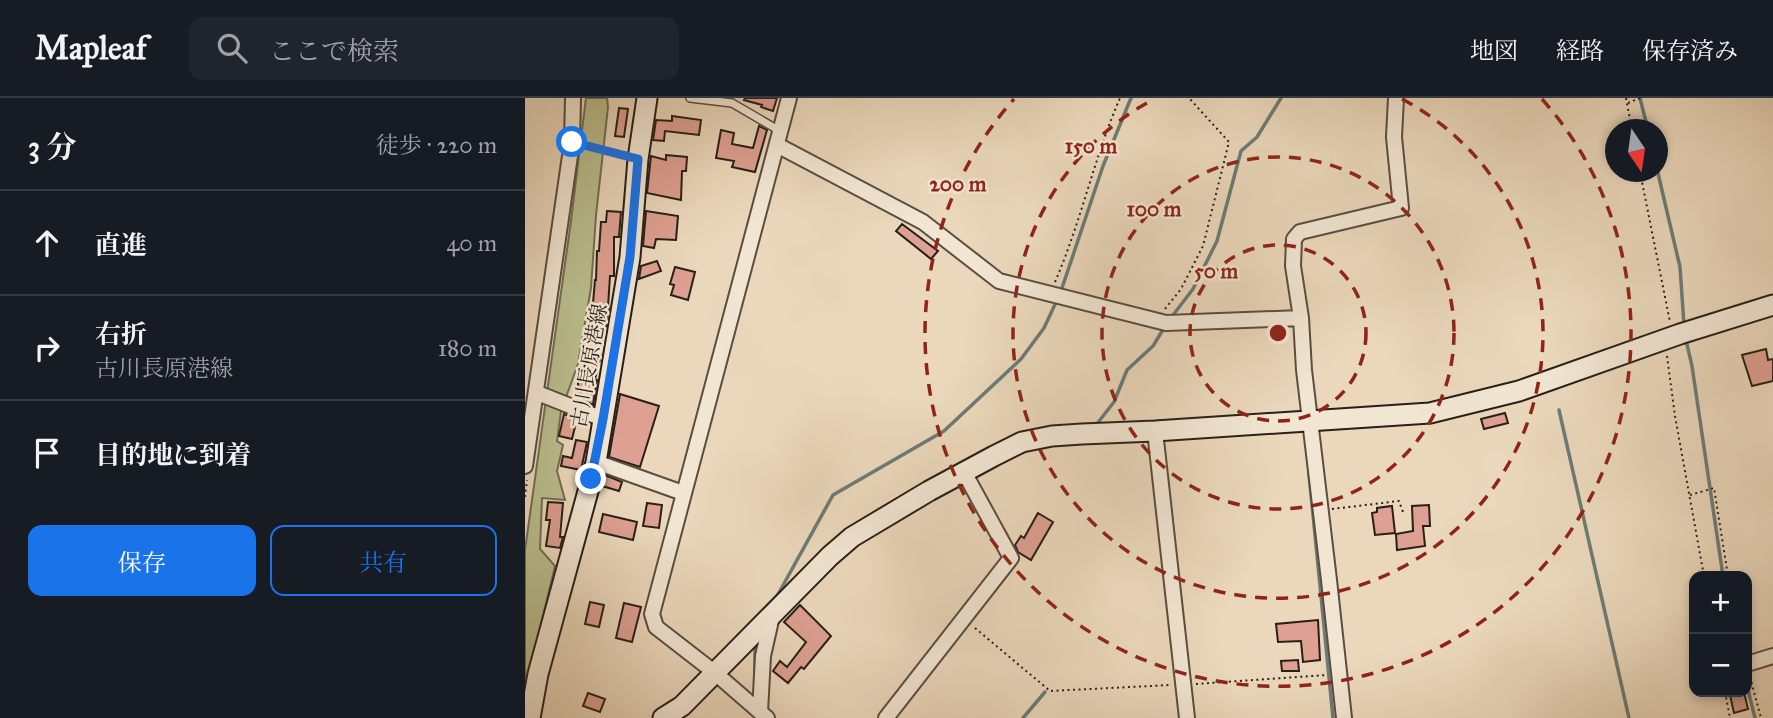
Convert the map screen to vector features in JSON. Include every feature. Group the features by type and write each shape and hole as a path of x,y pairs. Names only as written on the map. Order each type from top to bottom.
{"street":[{"path":"525,466 572,142 573,98"},
{"name":"古川長原港線","path":"530,718 538,674 596,462 630,257 638,159 647,98"},
{"path":"764,715 656,627 652,614 789,98"},
{"path":"1344,718 1304,370 1301,318 1293,266 1294,239 1300,232 1401,208 1395,137 1396,98"},
{"path":"779,138 923,222 999,281 1167,322 1301,318"},
{"path":"663,718 682,706 852,537 964,472 1022,442 1052,436 1430,414 1519,391 1773,305"},
{"path":"540,394 603,419"},
{"path":"1154,431 1187,718"},
{"path":"596,462 683,493"},
{"path":"886,718 1011,558 964,472"},
{"path":"764,715 763,656 772,614"},
{"path":"1752,662 1773,656"}],"lane":[{"path":"690,98 732,103 779,138"}],"path":[{"path":"1054,294 1095,162 1120,98"},
{"path":"1167,322 1203,246 1229,142 1188,98"},
{"path":"1626,98 1630,119"},
{"path":"1627,104 1640,98"},
{"path":"572,142 638,159"},
{"path":"1642,182 1673,337 1666,348 1675,416 1703,571"},
{"path":"1689,495 1714,488 1727,571"},
{"path":"1321,510 1399,501 1403,512"},
{"path":"963,618 1050,691 1340,675"},
{"path":"1752,683 1761,718"},
{"path":"1726,697 1730,718"}],"green space":[{"path":"586,98 607,98 608,107 591,288 578,364 561,411 557,441 563,445 557,471 565,500 542,498 540,549 555,566 535,650 541,718 525,718 525,550"}],"building":[{"path":"777,98 773,111 744,100"},
{"path":"619,108 628,109 624,137 615,136"},
{"path":"672,116 701,120 699,135 665,131 664,141 653,140 656,120 672,121"},
{"path":"759,126 767,130 755,172 732,167 734,161 716,158 721,130 734,133 732,144 753,148"},
{"path":"666,155 687,157 686,171 682,171 681,200 647,193 651,156 666,160"},
{"path":"607,211 621,212 619,237 614,237 614,276 610,276 606,326 588,322 596,280 601,222 606,222"},
{"path":"646,211 678,216 676,240 656,239 654,248 643,246"},
{"path":"902,224 938,251 931,259 896,231"},
{"path":"657,261 661,271 639,279 641,266"},
{"path":"675,267 695,272 688,300 671,295 674,285 670,284"},
{"path":"1766,349 1768,360 1773,359 1773,381 1752,386 1742,355"},
{"path":"588,352 601,355 595,379 593,405 580,399 581,392 577,391"},
{"path":"620,394 659,406 640,467 609,457"},
{"path":"1505,413 1508,423 1484,429 1481,419"},
{"path":"564,414 577,419 572,439 559,436"},
{"path":"576,440 587,442 581,470 561,466 563,456 572,458"},
{"path":"605,475 622,482 619,491 602,486"},
{"path":"548,502 563,503 560,537 563,537 560,548 546,546 550,520 546,520"},
{"path":"647,503 662,505 659,528 643,526"},
{"path":"1429,505 1430,526 1423,526 1425,546 1397,550 1396,534 1413,531 1412,506"},
{"path":"1392,506 1395,533 1375,535 1372,513 1377,512 1377,508"},
{"path":"1038,513 1053,522 1031,560 1018,552 1015,545 1021,536 1024,538"},
{"path":"603,514 637,522 633,540 599,532"},
{"path":"590,602 604,605 599,627 585,624"},
{"path":"624,603 641,607 632,642 616,638"},
{"path":"800,605 831,636 804,669 801,667 788,683 773,671 780,661 787,667 806,642 784,622"},
{"path":"1318,620 1320,660 1303,662 1301,641 1278,642 1276,624"},
{"path":"1298,660 1299,671 1282,671 1281,661"},
{"path":"588,693 605,699 600,712 583,706"},
{"path":"1730,697 1745,697 1748,709 1734,713"}],"waterway":[{"path":"1061,291 1103,166 1131,98"},
{"path":"1170,319 1193,289 1217,241 1241,151 1257,137 1281,98"},
{"path":"1640,98 1645,119"},
{"path":"1660,182 1680,267 1684,325"},
{"path":"776,598 833,495 944,431 1021,359 1044,328 1058,298"},
{"path":"1096,425 1114,402 1127,370 1153,346 1164,328"},
{"path":"1686,340 1722,571"},
{"path":"1559,410 1629,718"},
{"path":"1309,474 1333,718"},
{"path":"755,674 755,647 758,640"},
{"path":"1023,718 1045,692"},
{"path":"1750,697 1755,718"}],"route":[{"path":"572,142 638,159 630,257 591,479"}]}
